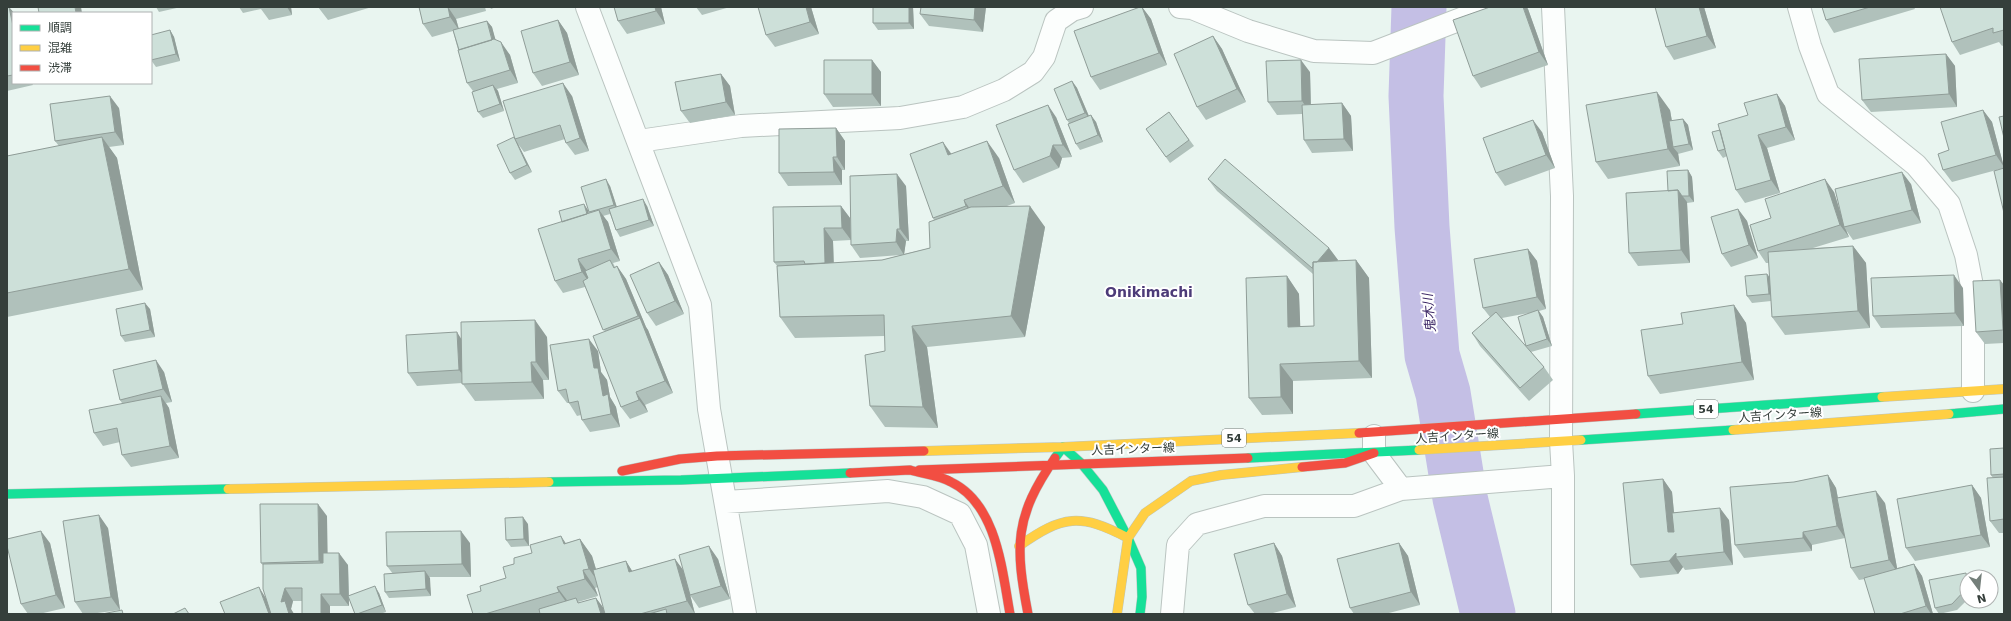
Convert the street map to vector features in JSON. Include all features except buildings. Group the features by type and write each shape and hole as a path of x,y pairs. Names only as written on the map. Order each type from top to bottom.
{"main road":[{"name":"人吉インター線","path":"574,481 680,459 717,456 1064,447 1374,432 1473,424 2004,389"},
{"name":"人吉インター線","path":"574,481 720,478 1050,464 1374,453 1843,423 2004,409"},
{"path":"1028,614 1021,577 1019,546 1025,513 1050,464 1064,447 1081,463 1103,490 1128,538 1141,568 1142,597 1140,614"},
{"path":"1117,614 1128,538 1145,513 1169,495 1191,482 1221,475 1345,463 1374,453"},
{"path":"910,470 953,482 977,501 990,526 1010,614"},
{"path":"7,494 574,481"},
{"path":"1019,546 1036,534 1063,523 1087,521 1128,538"}],"street":[{"path":"587,7 700,305 709,409 744,614"},
{"path":"639,141 740,126 900,118 963,107 1004,90 1032,72 1044,57 1056,21 1072,10 1082,7"},
{"path":"1180,7 1192,8 1248,31 1314,51 1373,54 1492,7"},
{"path":"1553,7 1562,196 1561,441 1563,476 1563,614"},
{"path":"1798,7 1810,46 1828,94 1916,165 1949,204 1966,254 1973,292 1973,391"},
{"path":"1374,432 1374,453 1401,489"},
{"path":"1172,614 1178,545 1197,524 1264,506 1354,506 1401,489 1563,476"},
{"path":"726,502 888,490 923,497 960,514 976,545 989,614"}],"waterway":[{"name":"鬼木川","path":"1419,7 1416,96 1422,227 1432,355 1443,393 1460,498 1488,614"}],"traffic: fast":[{"path":"1636,414 1882,397"},
{"path":"1949,414 2004,409"},
{"path":"1581,440 1733,430"},
{"path":"1055,458 1063,447 1081,463 1103,490 1128,538 1141,568 1142,597 1140,614"},
{"path":"1248,458 1419,450"},
{"path":"549,482 681,480 850,473"},
{"path":"7,494 228,489"}],"traffic: slow":[{"path":"1882,397 2004,389"},
{"path":"1733,430 1949,414"},
{"path":"1063,447 1359,433"},
{"path":"1419,450 1581,440"},
{"path":"924,451 1063,447"},
{"path":"1117,614 1128,538 1145,513 1191,481 1221,475 1302,467"},
{"path":"228,489 549,482"},
{"path":"1019,546 1048,528 1060,523 1072,521 1084,521 1097,524 1128,538"}],"traffic: jam":[{"path":"1359,433 1636,414"},
{"path":"622,471 680,459 717,456 924,451"},
{"path":"1302,467 1345,463 1374,453"},
{"path":"1028,614 1021,569 1021,533 1025,515 1032,498 1055,458"},
{"path":"919,470 1248,458"},
{"path":"850,473 910,470"},
{"path":"910,470 936,476 951,482 966,492 978,506 988,522 995,540 1004,578 1010,614"}],"district":[{"name":"Onikimachi","path":"1149,292"}]}
